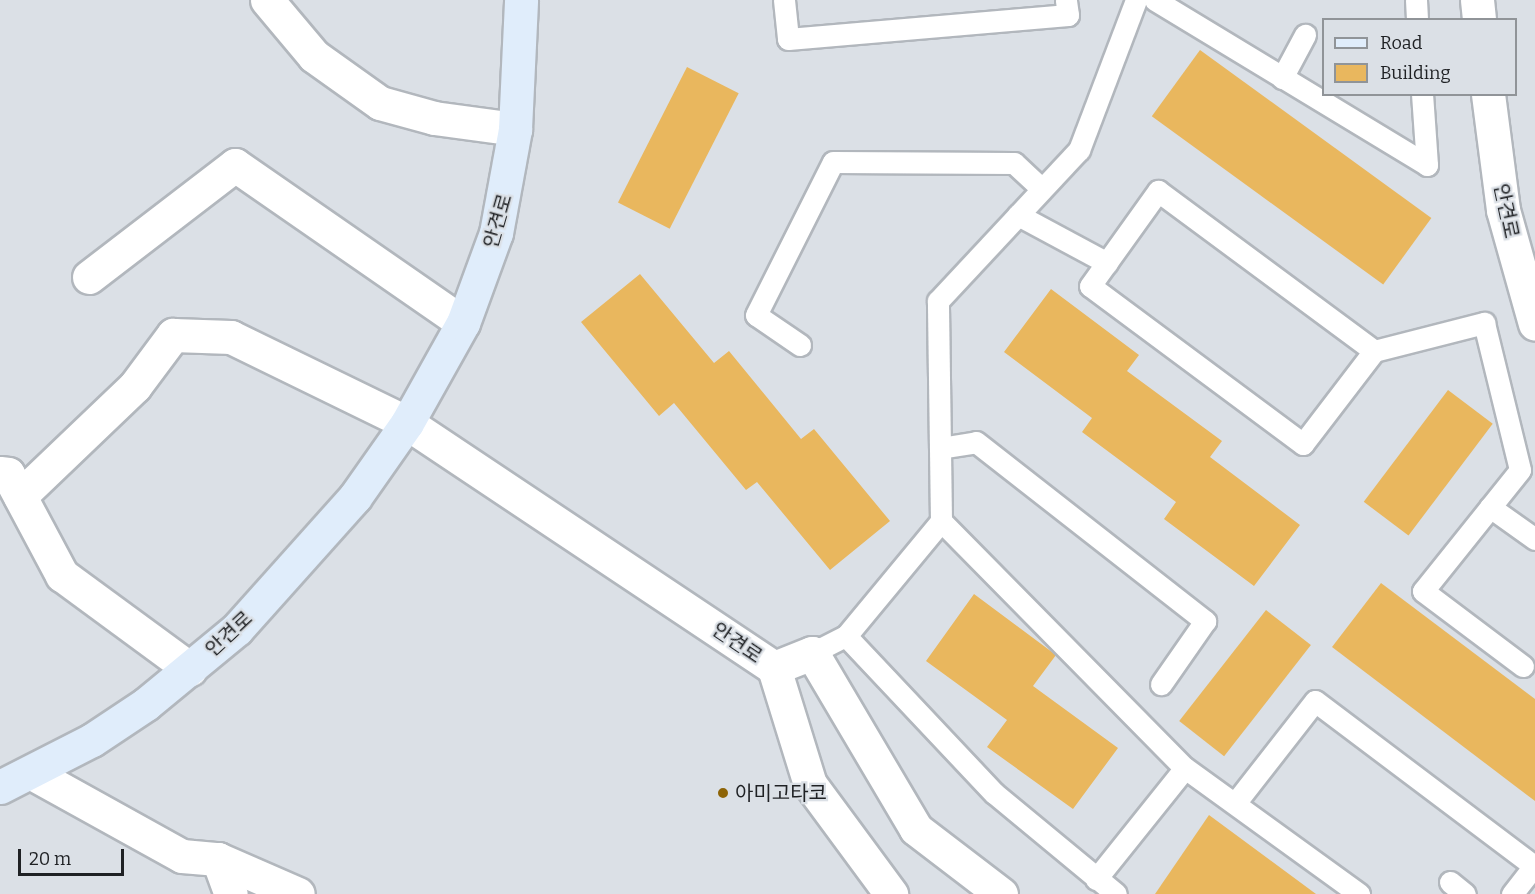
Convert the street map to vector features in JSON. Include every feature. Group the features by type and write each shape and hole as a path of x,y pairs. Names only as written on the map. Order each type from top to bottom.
{"main road":[{"name":"안견로","path":"0,787 32,773 92,740 190,669 295,568 355,497 407,423 463,323 496,233 515,129 521,0"}],"street":[{"path":"267,0 314,56 380,103 434,118 515,129"},
{"path":"1477,0 1479,18"},
{"name":"안견로","path":"1488,96 1503,210 1535,324"},
{"path":"89,277 235,165 463,323"},
{"path":"190,669 62,575 10,484 135,386 173,335 231,337 407,423"},
{"name":"안견로","path":"407,423 774,668 812,653"},
{"path":"812,653 916,829 1000,894"},
{"path":"774,668 810,784 891,894"},
{"path":"32,773 182,856 218,859 298,894"},
{"path":"218,859 231,894"}],"lane":[{"path":"784,0 788,39 1068,15 1066,0"},
{"path":"812,653 846,636 941,521 938,301 1079,150 1136,0"},
{"path":"1155,0 1427,165 1422,96"},
{"path":"1416,0 1417,18"},
{"path":"1282,78 1305,35"},
{"path":"800,345 756,315 832,162 1014,163 1042,189"},
{"path":"1374,351 1158,191 1090,286 1303,444 1374,351 1484,323 1520,470 1423,591 1523,666"},
{"path":"1018,215 1107,263"},
{"path":"940,448 976,442 1205,621 1161,684"},
{"path":"1491,507 1535,539"},
{"path":"941,521 1185,768 1236,802 1359,894"},
{"path":"846,636 994,793 1116,894"},
{"path":"1236,802 1316,701 1534,866 1512,894"},
{"path":"1096,879 1185,768"}],"building":[{"path":"1200,50 1431,218 1383,284 1152,116"},
{"path":"687,67 739,93 670,229 618,202"},
{"path":"640,274 714,363 729,351 801,439 814,429 890,521 830,570 757,482 746,490 674,403 659,416 581,322"},
{"path":"1051,289 1139,355 1127,371 1222,441 1210,457 1300,525 1254,586 1164,519 1176,502 1082,432 1092,418 1004,352"},
{"path":"1448,390 1493,424 1408,536 1364,502"},
{"path":"1381,583 1535,699 1535,801 1332,647"},
{"path":"974,594 1056,655 1033,686 1118,748 1073,809 987,747 1007,720 926,661"},
{"path":"1266,610 1311,645 1224,756 1179,721"},
{"path":"1209,815 1316,894 1155,894"}],"place":[{"name":"아미고타코","path":"723,793"}]}
